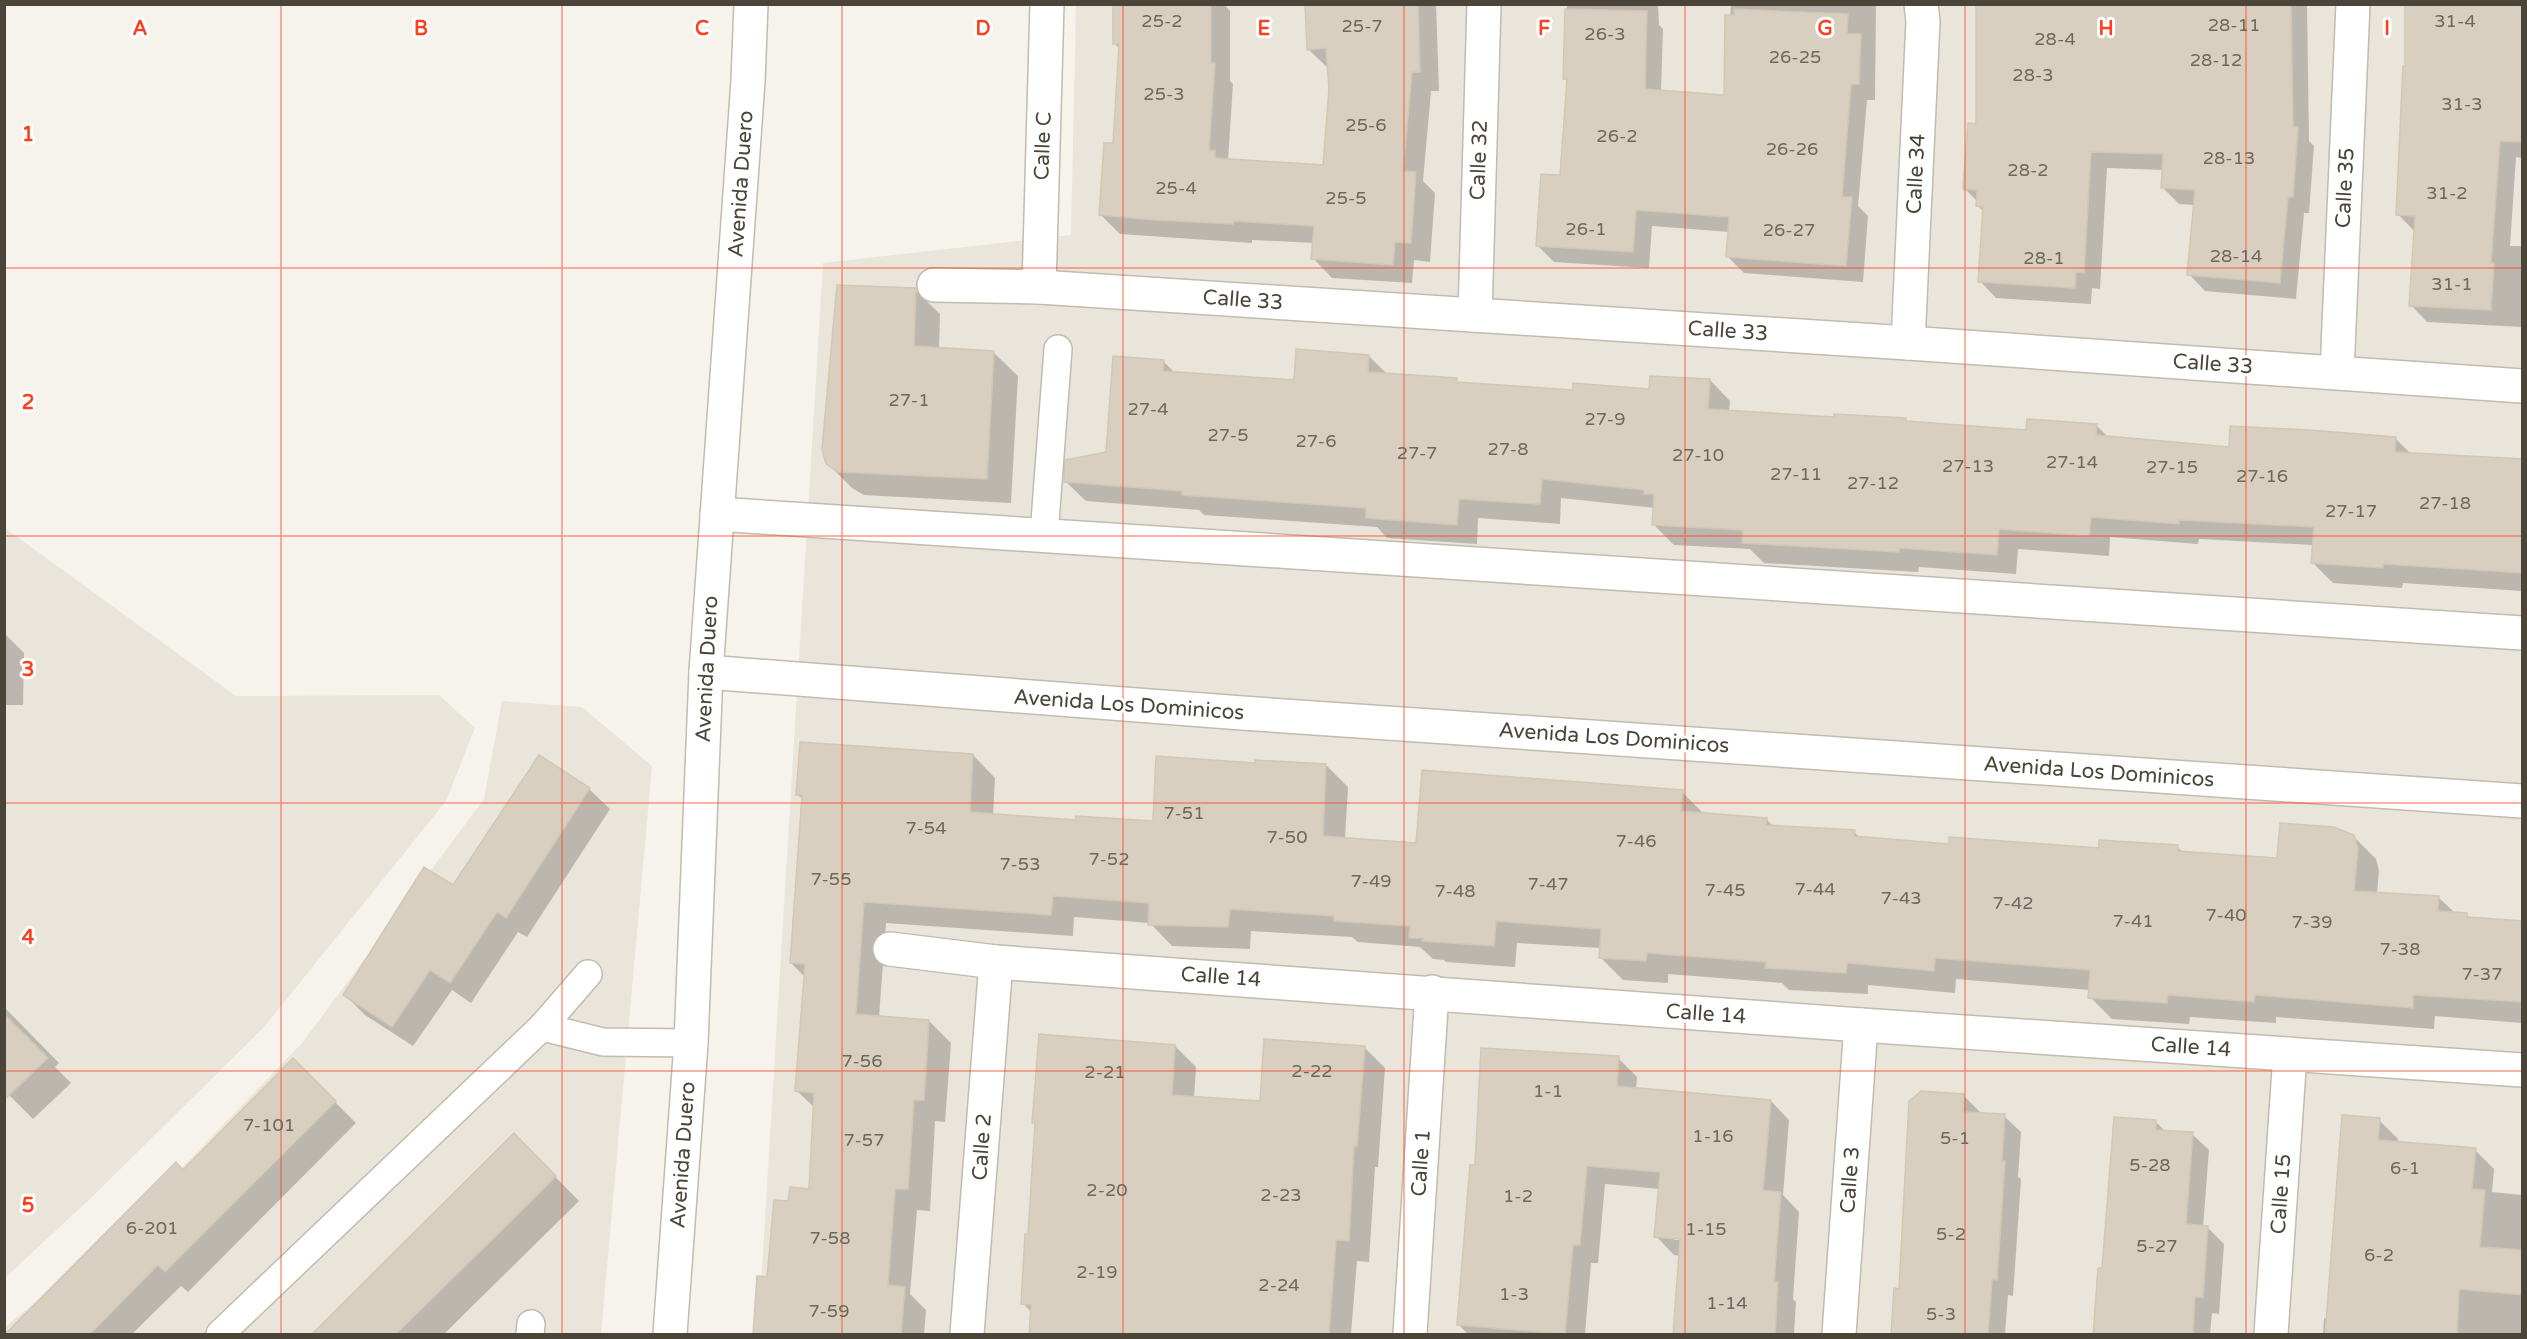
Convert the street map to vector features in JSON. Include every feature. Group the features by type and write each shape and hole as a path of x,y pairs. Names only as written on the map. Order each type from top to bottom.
{"street":[{"name":"Avenida Duero","path":"670,1335 691,1043 706,672 748,81 751,4"},
{"name":"Calle C","path":"1039,287 1047,4"},
{"name":"Calle 32","path":"1475,315 1484,4"},
{"name":"Calle 34","path":"1908,343 1922,33 1921,4"},
{"name":"Calle 35","path":"2337,372 2353,4"},
{"name":"Calle 33","path":"934,285 1039,287 1908,343 2523,386"},
{"path":"717,514 2523,633"},
{"name":"Avenida Los Dominicos","path":"706,672 1254,714 2523,801"},
{"name":"Calle 14","path":"890,949 996,962 1861,1025 2523,1070"},
{"name":"Calle 2","path":"967,1334 996,962"},
{"name":"Calle 1","path":"1410,1335 1432,992"},
{"name":"Calle 3","path":"1839,1335 1861,1025"},
{"name":"Calle 15","path":"2271,1335 2290,1054"}],"lane":[{"path":"1044,535 1058,349"},
{"path":"220,1335 542,1027 588,974"},
{"path":"542,1027 603,1042 691,1043"}],"shaded area":[{"path":"1076,5 2522,5 2522,1334 758,1334 823,263 1071,235"},
{"path":"5,528 236,696 439,695 475,728 446,801 265,1026 94,1195 5,1278"},
{"path":"502,701 582,707 652,766 601,1334 5,1334 5,1327 112,1240 302,1043 484,799"}],"building":[{"path":"1113,4 1211,4 1211,63 1215,63 1209,150 1215,151 1215,158 1323,165 1329,89 1326,48 1307,50 1305,4 1418,4 1420,72 1412,72 1403,171 1416,172 1411,243 1395,242 1393,265 1311,259 1314,226 1234,221 1233,224 1099,215 1104,143 1113,143 1119,44 1113,44"},
{"path":"1976,4 2291,4 2293,127 2298,127 2293,197 2288,197 2280,283 2187,275 2195,190 2161,188 2163,154 2091,152 2084,273 2076,272 2075,288 1978,282 1983,207 1976,206 1977,190 1963,189 1968,123 1976,124"},
{"path":"2405,4 2523,4 2523,142 2500,141 2491,263 2494,263 2491,310 2409,306 2415,216 2396,215 2403,66 2405,66"},
{"path":"1565,9 1647,11 1645,89 1724,95 1725,15 1734,15 1734,9 1848,14 1847,34 1861,34 1859,84 1851,84 1842,197 1852,197 1846,266 1726,257 1729,217 1636,210 1633,252 1536,246 1541,174 1560,175 1567,79 1563,79"},
{"path":"837,285 916,288 914,346 994,351 987,479 838,472 826,464 822,449"},
{"path":"1296,349 1369,355 1368,372 1457,378 1457,382 1573,390 1573,383 1649,389 1650,376 1710,379 1708,409 1834,417 1834,414 1906,418 1906,421 2026,430 2027,419 2097,424 2096,435 2229,447 2230,426 2309,430 2396,437 2395,452 2523,459 2523,573 2383,564 2383,568 2311,563 2314,527 2179,520 2179,524 2091,517 2089,536 1999,529 1997,555 1899,548 1899,552 1742,543 1743,530 1652,525 1654,494 1644,494 1644,490 1542,479 1540,504 1459,499 1457,525 1366,518 1366,508 1182,495 1182,491 1064,482 1065,460 1106,452 1113,356 1164,360 1163,371 1294,380"},
{"path":"800,742 973,754 970,812 1075,820 1076,816 1153,821 1156,756 1255,763 1255,760 1326,764 1323,836 1416,843 1422,770 1683,790 1681,811 1767,818 1766,825 1855,830 1854,836 1949,844 1949,837 2099,848 2099,840 2178,845 2178,851 2277,858 2280,823 2334,827 2354,835 2358,848 2354,891 2439,896 2438,911 2467,913 2467,917 2523,921 2523,1002 2413,995 2413,1008 2255,995 2254,1002 2168,995 2167,1003 2088,998 2090,970 1935,958 1934,971 1847,963 1846,973 1765,968 1766,962 1647,953 1646,961 1599,958 1601,929 1496,921 1494,946 1409,938 1410,926 1334,921 1334,916 1230,909 1228,927 1148,925 1149,903 1053,896 1051,915 864,902 856,1014 929,1020 924,1100 914,1100 908,1189 895,1189 888,1285 905,1287 901,1335 753,1335 757,1276 767,1277 774,1200 788,1201 790,1187 809,1189 814,1093 795,1091 805,964 790,963 802,795 796,795"},
{"path":"539,755 590,788 506,918 497,912 450,983 430,970 392,1027 343,995 424,867 453,885"},
{"path":"4,1014 48,1058 4,1100"},
{"path":"1039,1034 1175,1045 1172,1095 1260,1101 1264,1039 1365,1046 1357,1147 1354,1146 1349,1241 1336,1240 1329,1335 1029,1335 1031,1305 1021,1304 1025,1234 1028,1234 1035,1123 1032,1123"},
{"path":"1481,1048 1619,1056 1617,1086 1771,1100 1763,1190 1781,1192 1774,1282 1778,1282 1775,1335 1673,1335 1680,1239 1654,1237 1660,1172 1587,1166 1580,1245 1573,1245 1565,1334 1457,1325 1470,1165 1475,1165"},
{"path":"293,1058 336,1101 165,1272 158,1265 89,1335 4,1335 176,1162 183,1170"},
{"path":"1921,1091 1964,1094 1963,1112 2005,1114 2002,1161 2005,1161 1997,1280 1992,1279 1988,1335 1891,1335 1894,1288 1899,1289 1909,1101"},
{"path":"2342,1115 2380,1118 2378,1140 2476,1148 2472,1189 2485,1190 2480,1247 2523,1250 2523,1295 2459,1289 2457,1335 2325,1335"},
{"path":"2114,1117 2156,1120 2156,1130 2193,1132 2186,1224 2208,1226 2203,1298 2195,1297 2193,1335 2093,1335 2098,1268 2102,1268"},
{"path":"514,1133 556,1176 508,1224 395,1335 311,1335"}]}
